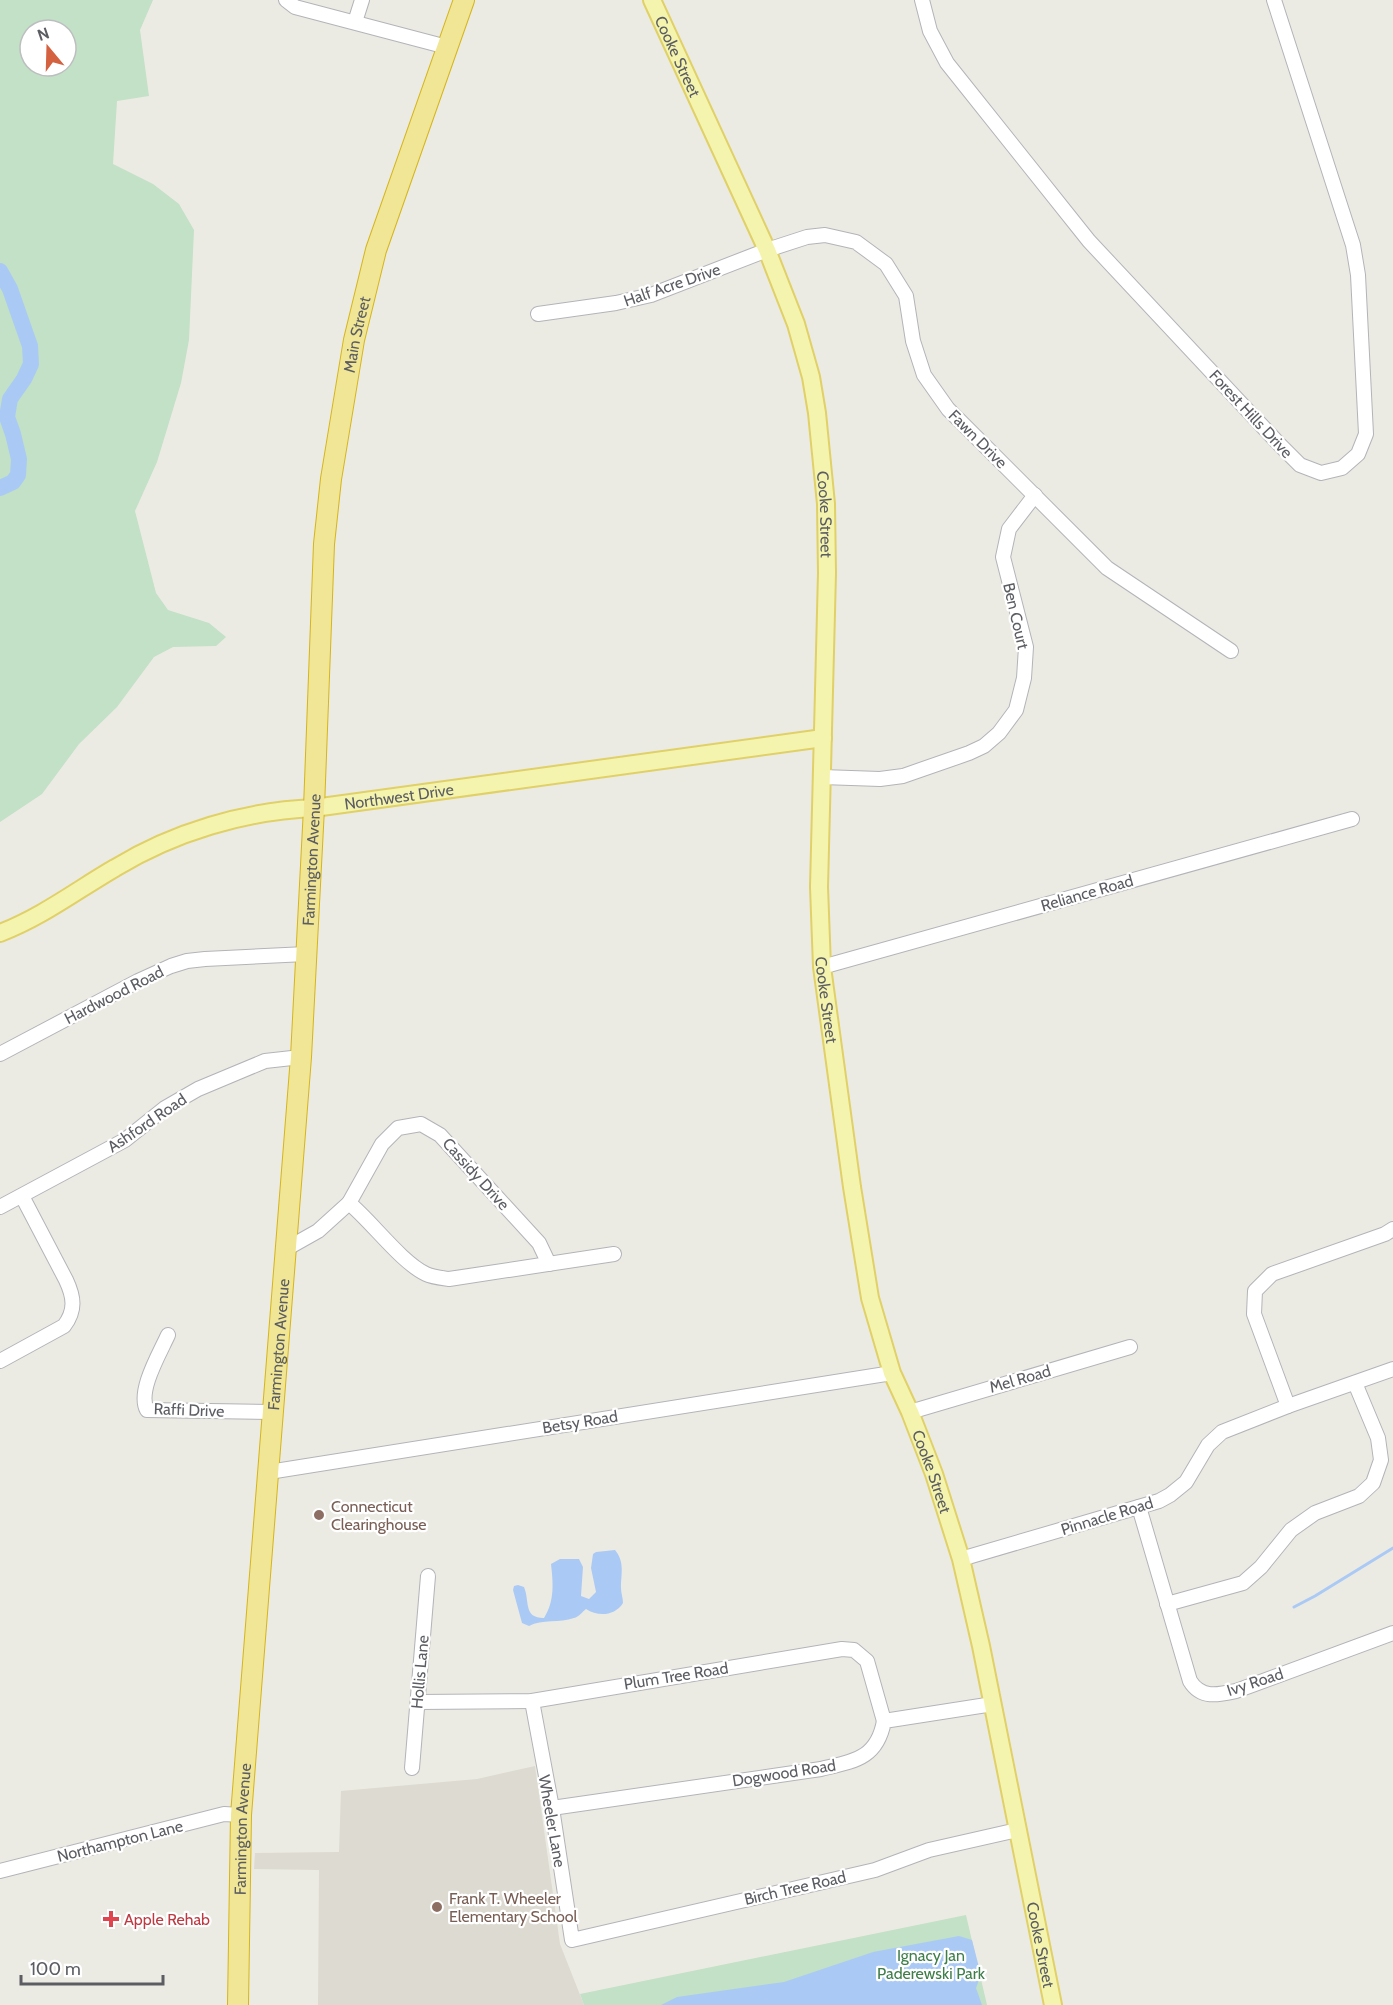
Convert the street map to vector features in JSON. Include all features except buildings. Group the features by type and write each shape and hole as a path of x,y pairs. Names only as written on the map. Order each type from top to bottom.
{"highway":[{"name":"Main Street","path":"319,685 325,533 331,478 354,340 376,250 464,0"},
{"name":"Farmington Avenue","path":"237,2005 242,1815 301,1057 319,685"}],"main road":[{"name":"Cooke Street","path":"652,0 786,295 811,377 826,504 827,561 819,887 822,968 854,1197 870,1298 892,1373 934,1474 961,1559 993,1704 1053,2005"},
{"name":"Northwest Drive","path":"0,933 52,907 116,867 181,837 228,821 272,811 314,808 823,738"}],"street":[{"path":"286,0 295,8 447,47"},
{"path":"355,22 362,0"},
{"name":"Forest Hills Drive","path":"922,0 930,31 947,63 1089,242 1300,465 1321,473 1342,468 1358,454 1366,434 1358,275 1353,245 1338,195 1274,0"},
{"name":"Fawn Drive","path":"767,250 807,237 825,235 856,242 886,264 906,296 913,341 924,375 948,409 1107,568 1231,651"},
{"name":"Half Acre Drive","path":"538,314 616,303 651,295 767,250"},
{"name":"Ben Court","path":"822,777 903,776 984,746 1005,725 1016,710 1024,678 1026,648 1003,557 1009,529 1035,495"},
{"name":"Reliance Road","path":"822,968 1352,819"},
{"name":"Hardwood Road","path":"0,1054 146,976 171,966 205,959 306,954"},
{"name":"Ashford Road","path":"0,1207 125,1140 165,1108 198,1089 251,1065 280,1058 301,1057"},
{"name":"Cassidy Drive","path":"286,1249 318,1231 349,1203 382,1144 398,1128 421,1124 440,1135 539,1243 549,1264"},
{"path":"0,1361 64,1326 71,1317 74,1304 72,1292 22,1196"},
{"path":"349,1203 373,1224 408,1261 426,1274 449,1279 614,1254"},
{"path":"1288,1406 1254,1314 1255,1291 1272,1274 1385,1234 1393,1229"},
{"name":"Raffi Drive","path":"168,1335 148,1378 145,1404 147,1410 274,1412"},
{"name":"Mel Road","path":"910,1412 1130,1347"},
{"name":"Pinnacle Road","path":"961,1559 1159,1501 1178,1489 1193,1472 1208,1445 1222,1432 1393,1369"},
{"name":"Betsy Road","path":"269,1472 892,1373"},
{"path":"1167,1604 1243,1582 1261,1567 1292,1530 1316,1512 1359,1496 1373,1483 1381,1460 1378,1438 1355,1383"},
{"name":"Ivy Road","path":"1139,1507 1190,1681 1194,1689 1201,1694 1236,1691 1393,1633"},
{"name":"Hollis Lane","path":"412,1768 428,1576"},
{"name":"Plum Tree Road","path":"418,1702 532,1701 842,1648 854,1650 867,1662 884,1720"},
{"name":"Wheeler Lane","path":"532,1701 552,1808 572,1940"},
{"path":"884,1720 993,1704"},
{"name":"Dogwood Road","path":"552,1808 821,1769 855,1761 869,1753 876,1745 884,1720"},
{"name":"Northampton Lane","path":"0,1871 224,1814 242,1815"},
{"name":"Birch Tree Road","path":"572,1940 875,1870 929,1850 1017,1830"}],"shaded area":[{"name":"Frank T. Wheeler Elementary School","path":"535,1766 560,1944 584,2005 318,2005 319,1870 254,1869 255,1853 339,1852 341,1791 477,1779"}],"green space":[{"path":"0,0 153,0 140,30 149,96 117,101 113,164 153,184 179,204 194,230 189,340 181,383 157,462 135,511 156,593 168,610 209,623 226,637 216,646 173,647 154,657 117,707 79,744 42,794 0,822"},
{"name":"Ignacy Jan Paderewski Park","path":"966,1915 987,2005 584,2005 580,1994"}],"water":[{"path":"615,1550 621,1564 623,1603 616,1611 601,1614 586,1609 577,1617 569,1619 540,1622 529,1626 522,1623 513,1590 514,1586 524,1587 530,1612 537,1617 544,1618 552,1598 551,1564 560,1559 579,1559 583,1567 581,1596 589,1599 596,1592 591,1568 593,1554"},
{"path":"959,1936 972,1940 981,1975 976,1988 982,2005 661,2005 677,1997 784,1982 873,1952"}],"waterway":[{"path":"0,271 10,289 30,346 31,364 10,399 7,417 19,459 18,475 13,482 0,488"},
{"path":"1294,1607 1393,1548"}],"place":[{"name":"Connecticut Clearinghouse","path":"319,1515"},
{"name":"Frank T. Wheeler Elementary School","path":"437,1907"},
{"name":"Apple Rehab","path":"111,1919"}]}
